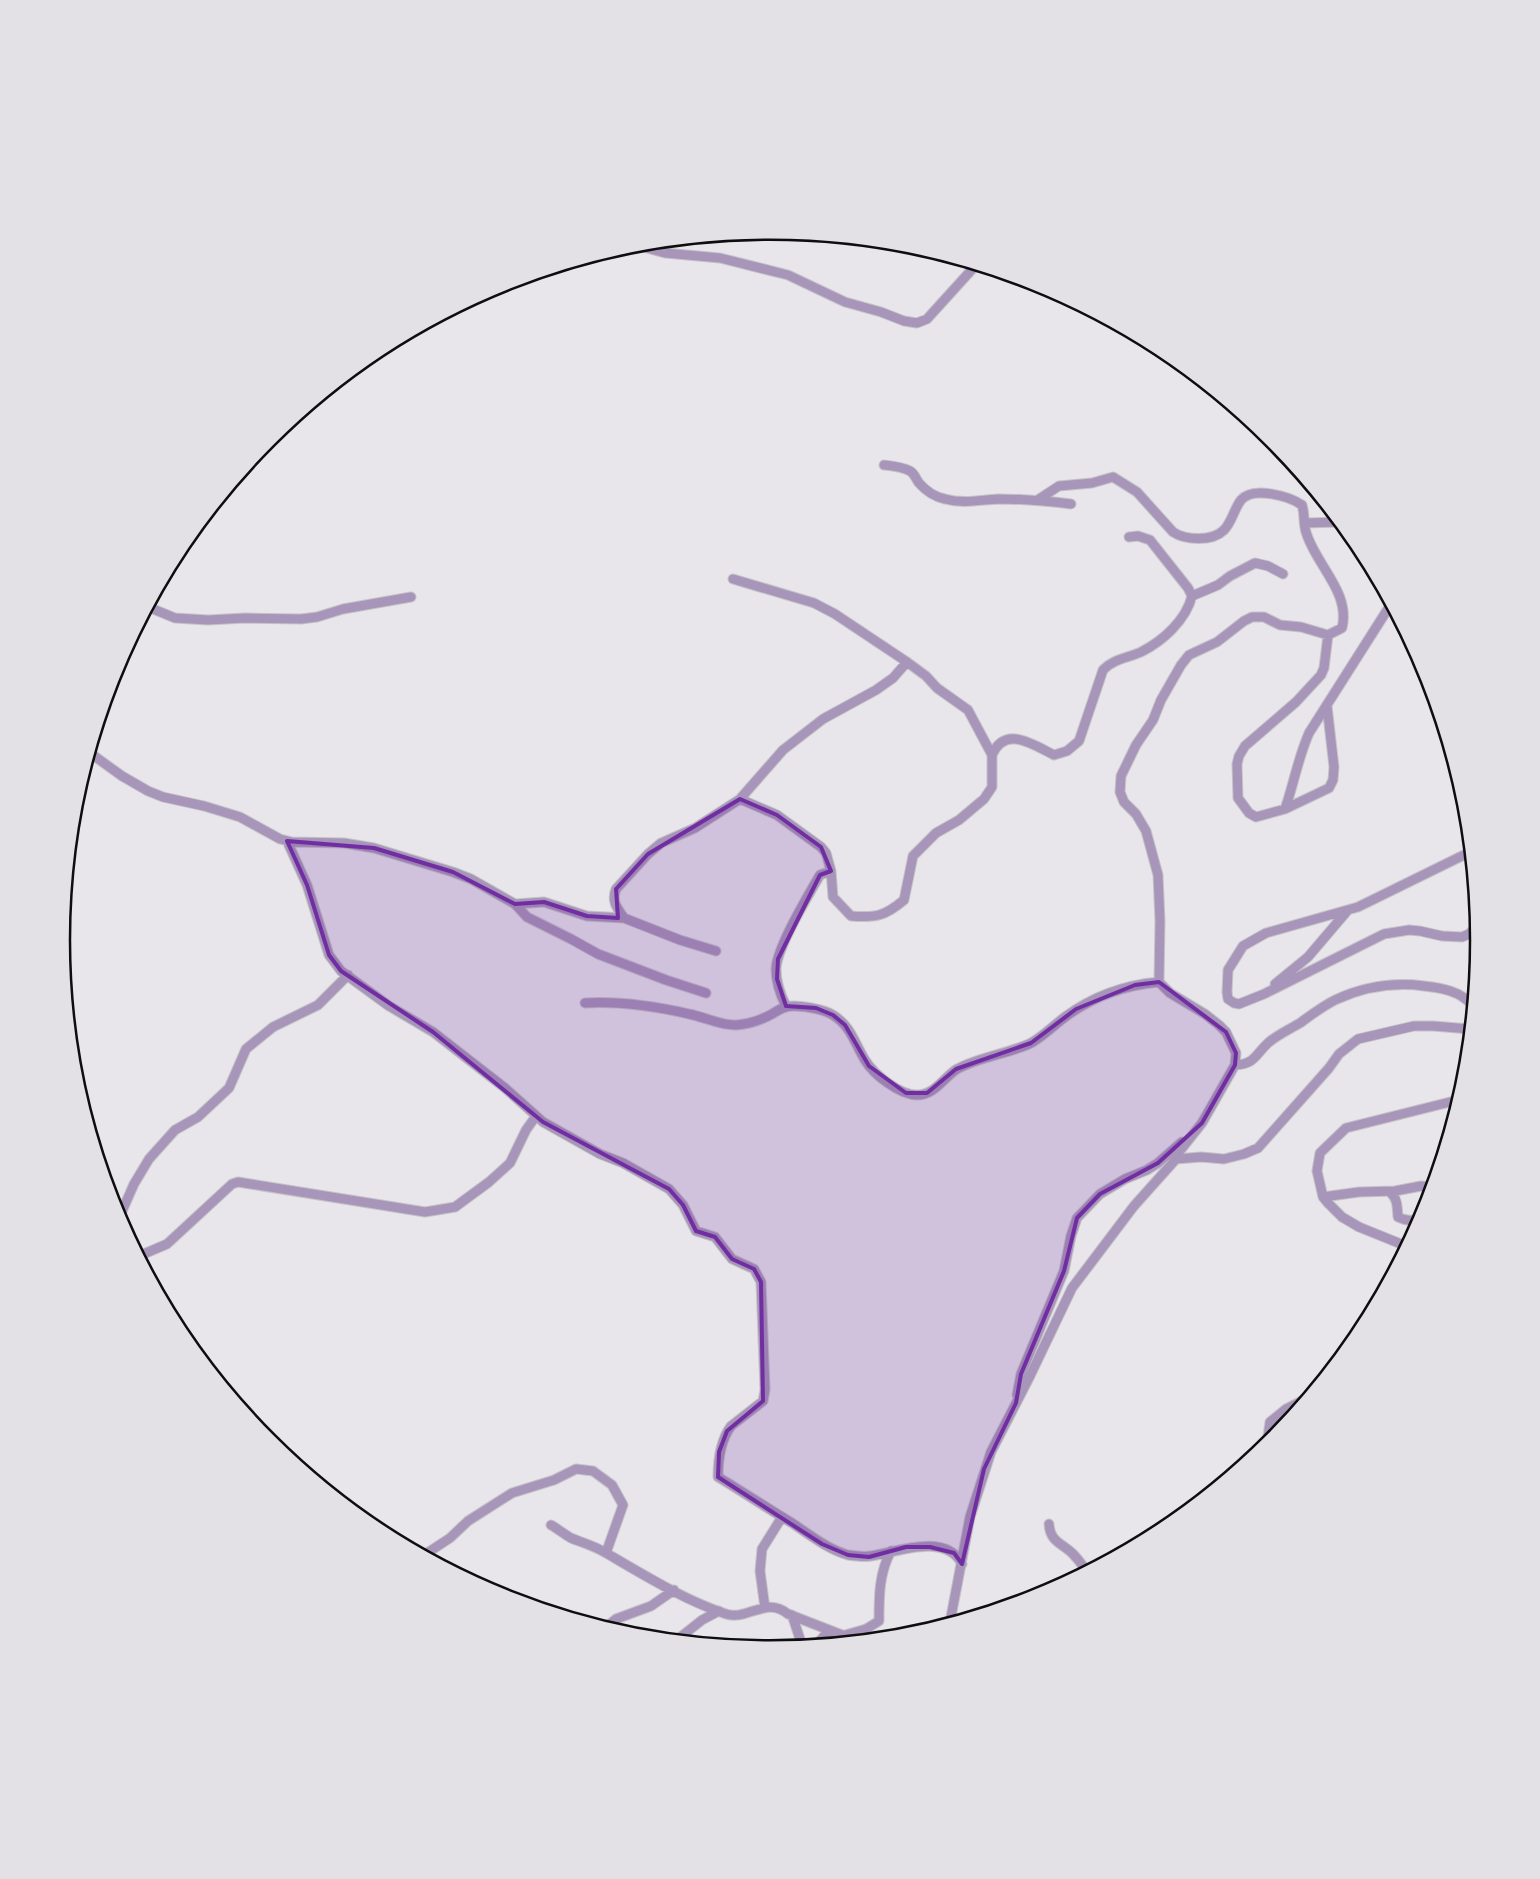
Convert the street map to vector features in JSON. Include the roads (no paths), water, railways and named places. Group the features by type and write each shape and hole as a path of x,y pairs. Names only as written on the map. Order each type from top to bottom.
{"street":[{"path":"654,249 665,253 720,258 788,275 845,302 881,312 904,321 918,323 927,319 972,270"},
{"path":"884,464 912,472 927,491 946,500 966,502 998,499 1039,499 1071,504"},
{"path":"1016,1402 1020,1374 1064,1271 1071,1236 1077,1218 1100,1194 1152,1167 1192,1134 1202,1123 1235,1065 1236,1053 1226,1032 1205,1014 1170,994 1159,982 1160,921 1158,874 1146,831 1136,814 1124,802 1120,792 1121,776 1136,745 1153,720 1161,700 1181,665 1189,655 1217,642 1252,617 1264,617 1280,625 1301,627 1328,635 1342,628 1343,622 1340,596 1315,553 1306,532 1302,505 1297,502 1278,495 1253,493 1241,500 1224,530 1205,538 1178,535 1172,532 1136,492 1113,477 1092,483 1059,486 1039,499"},
{"path":"1305,523 1332,522"},
{"path":"1129,536 1138,536 1150,540 1179,576 1192,596"},
{"path":"740,799 777,815 821,847 826,853 831,871 833,897 851,916 877,917 888,913 904,900 913,856 936,833 959,820 984,799 992,786 992,755 1003,740 1011,737 1028,742 1054,755 1067,751 1079,741 1104,670 1109,664 1142,652 1162,638 1184,616 1192,596 1218,585 1230,576 1255,563 1268,566 1283,574"},
{"path":"733,579 814,603 835,614 907,662 926,676 937,688 968,710 992,755"},
{"path":"154,608 175,618 208,620 245,618 301,619 411,597"},
{"path":"1285,809 1299,756 1309,734 1387,609"},
{"path":"1327,706 1334,767 1333,780 1329,788 1285,809 1256,817 1249,813 1238,798 1236,764 1239,756 1246,746 1296,702 1321,675 1324,668 1328,635"},
{"path":"624,918 615,905 613,896 616,889 648,854 661,843 695,828 740,799 783,750 823,719 876,690 893,678 907,662"},
{"path":"95,756 122,776 148,791 163,797 204,806 240,817 259,829 287,841 344,843 374,848 454,872 471,879 515,904 527,917 598,954 706,993"},
{"path":"287,841 307,885 329,955 341,971 389,1006 433,1032 505,1088 536,1116 600,1154 623,1163 669,1189 683,1204 696,1231 715,1236 732,1259 754,1269 761,1282 765,1390 763,1402 727,1431 719,1452 718,1477 822,1544 848,1555 869,1557 906,1547 942,1548 954,1553 962,1564"},
{"path":"1465,855 1392,892 1348,910 1266,933 1243,946 1228,970 1226,992 1228,998 1234,1003 1240,1004 1384,934 1409,930 1442,936 1462,937 1470,933"},
{"path":"786,1006 777,979 778,959 820,875 831,871"},
{"path":"515,904 544,902 587,916 624,918 672,937 716,951"},
{"path":"1264,994 1308,956 1348,910"},
{"path":"123,1208 134,1184 149,1160 175,1130 198,1117 229,1088 246,1049 273,1027 318,1005 348,975"},
{"path":"585,1003 607,1001 651,1005 734,1025 761,1019 786,1006 816,1008 833,1015 846,1025 870,1066 897,1089 906,1094 918,1095 933,1090 956,1069 978,1060 1031,1044 1076,1009 1099,998 1135,985 1159,982"},
{"path":"1235,1065 1246,1065 1251,1062 1268,1043 1334,1001 1358,991 1397,985 1420,986 1446,989 1456,993 1467,1001"},
{"path":"1176,1159 1200,1157 1224,1159 1258,1148 1329,1068 1339,1054 1358,1039 1414,1026 1464,1029"},
{"path":"1400,1244 1372,1233 1342,1217 1323,1197 1317,1171 1320,1152 1346,1128 1451,1102"},
{"path":"1446,1104 1450,1106"},
{"path":"144,1254 167,1244 232,1184 238,1182 425,1212 455,1208 510,1163 526,1130 536,1116"},
{"path":"951,1616 970,1517 984,1469 1072,1288 1134,1206 1176,1159 1192,1134"},
{"path":"1323,1197 1359,1192 1390,1192 1425,1186"},
{"path":"1390,1192 1398,1204 1398,1217 1411,1221"},
{"path":"1269,1428 1270,1422 1275,1416 1289,1408"},
{"path":"429,1551 450,1538 468,1521 512,1493 554,1480 576,1469 593,1471 612,1485 623,1506 606,1553"},
{"path":"765,1608 760,1571 762,1549 782,1517"},
{"path":"1049,1524 1049,1532 1056,1541 1073,1554 1082,1566"},
{"path":"551,1525 570,1537 606,1553 652,1581 674,1590 686,1598 729,1615 765,1608 781,1608 792,1615 832,1632 845,1635 866,1629 879,1621 884,1564 891,1551"},
{"path":"613,1621 651,1606 674,1590"},
{"path":"684,1634 702,1620 719,1611"},
{"path":"792,1615 800,1639"},
{"path":"823,1637 832,1632"}]}
